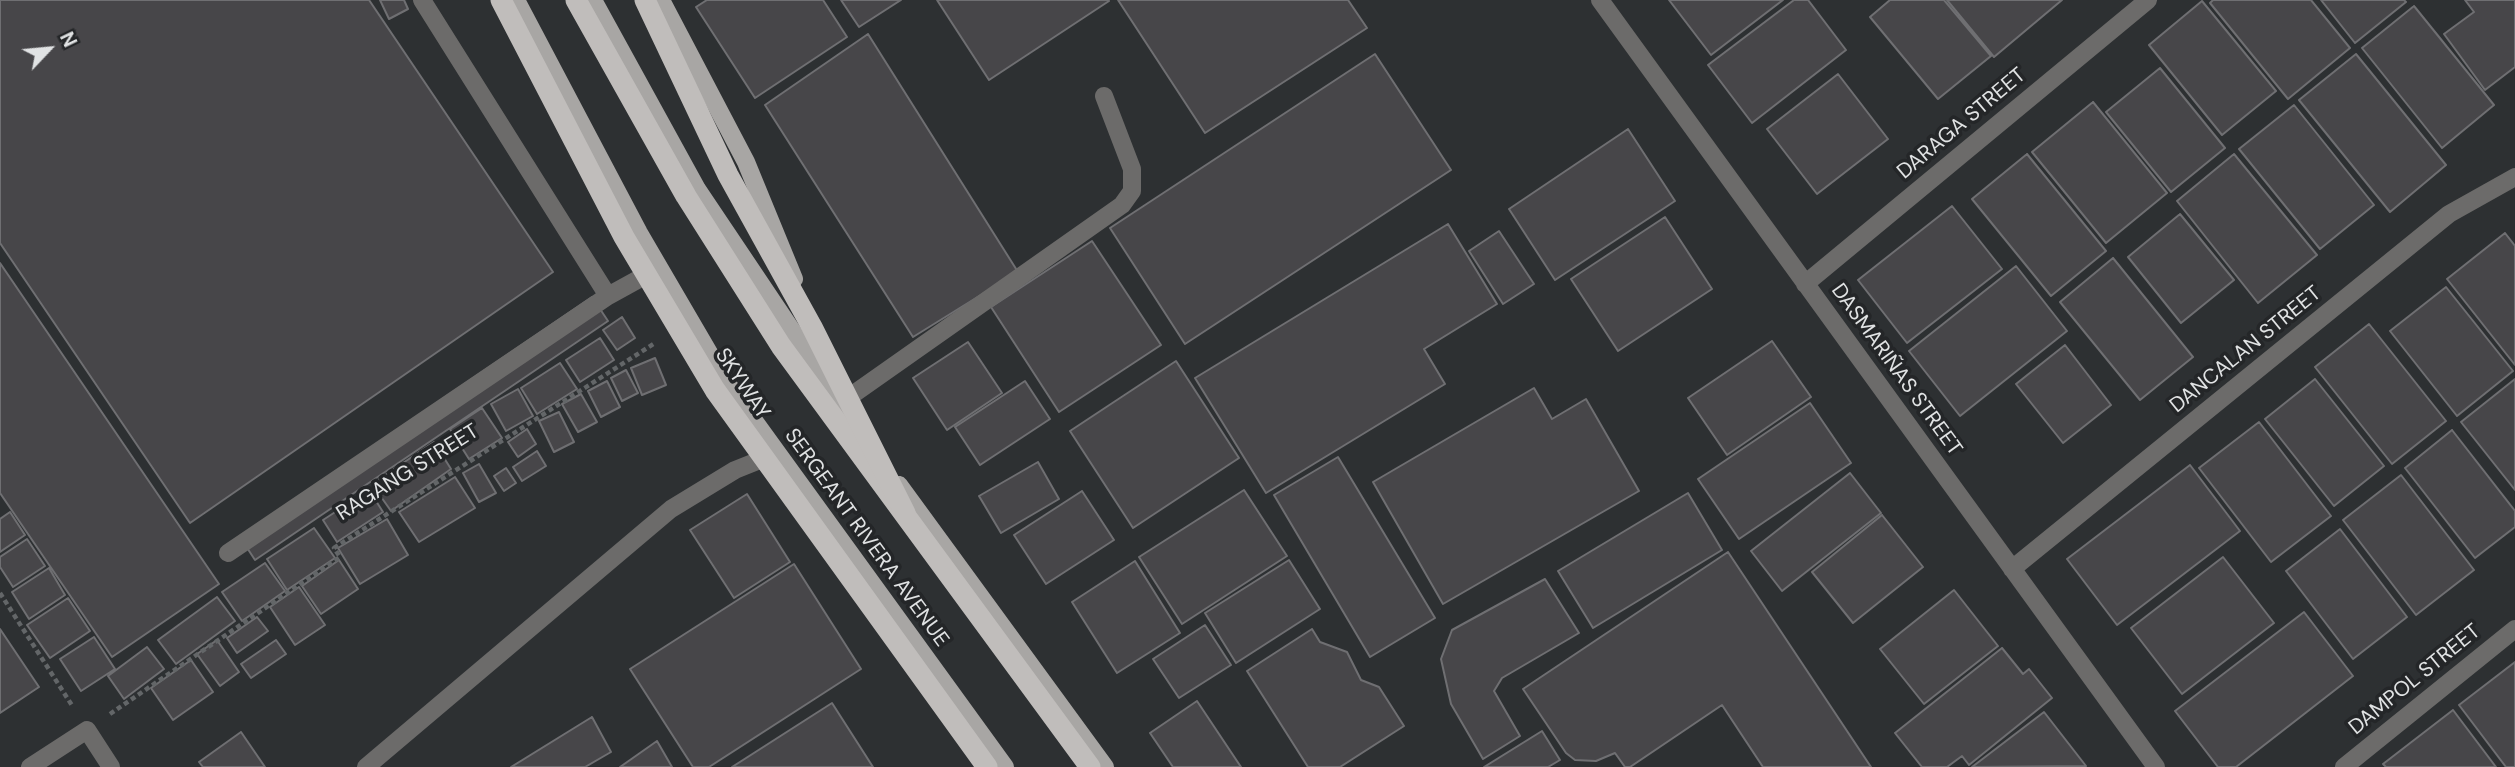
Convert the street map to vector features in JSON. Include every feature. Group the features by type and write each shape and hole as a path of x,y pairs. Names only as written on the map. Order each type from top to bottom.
{"highway":[{"name":"SKYWAY","path":"501,0 624,237 715,390 987,767"},
{"path":"576,0 685,197 781,346 1090,767"},
{"path":"645,0 722,164 812,327 905,513"}],"main road":[{"name":"SERGEANT RIVERA AVENUE","path":"516,0 660,267 726,382 775,454 1005,767"},
{"path":"593,0 697,189 857,427 1105,767"},
{"path":"661,0 746,162 857,427"}],"street":[{"path":"422,0 608,296"},
{"name":"DASMARIÑAS STREET","path":"1600,0 2157,767"},
{"name":"DARAGA STREET","path":"1805,284 2148,0"},
{"path":"845,400 1122,205 1132,191 1132,169 1104,96"},
{"name":"DANCALAN STREET","path":"2012,569 2449,214 2515,177"},
{"path":"228,554 608,296 660,267"},
{"path":"366,767 671,509 736,470 775,454"},
{"name":"DAMPOL STREET","path":"2344,767 2515,629"},
{"path":"30,767 87,730 111,767"}],"path":[{"name":"RAGANG STREET","path":"87,730 221,635 243,624 340,557 334,548 690,321"},
{"path":"0,593 87,730"}],"building":[{"path":"0,0 369,0 553,272 190,523 0,243"},
{"path":"380,0 404,0 408,9 389,19"},
{"path":"707,0 823,0 847,37 755,98 696,7"},
{"path":"841,0 901,0 859,27"},
{"path":"937,0 1108,0 1109,1 989,80"},
{"path":"1118,0 1348,0 1367,28 1205,133"},
{"path":"1669,0 1783,0 1711,55"},
{"path":"1794,0 1808,0 1846,50 1752,123 1708,65"},
{"path":"1890,0 1944,0 1991,56 1938,99 1870,17"},
{"path":"1947,0 2062,0 1994,57"},
{"path":"2213,0 2311,0 2350,48 2288,99 2210,3"},
{"path":"2321,0 2404,0 2406,2 2355,43"},
{"path":"2465,0 2515,0 2515,67 2485,90 2444,34 2474,12"},
{"path":"2202,1 2276,91 2222,135 2149,45"},
{"path":"2414,6 2494,105 2442,148 2362,48"},
{"path":"868,34 1018,272 913,337 765,105"},
{"path":"1375,54 1451,170 1185,344 1110,228"},
{"path":"2356,54 2446,165 2390,212 2299,100"},
{"path":"2160,68 2225,148 2171,192 2106,112"},
{"path":"1838,74 1888,139 1817,194 1767,129"},
{"path":"2093,102 2167,193 2106,243 2032,152"},
{"path":"2294,105 2374,205 2320,249 2239,149"},
{"path":"1628,129 1675,201 1555,280 1509,209"},
{"path":"2027,154 2106,251 2051,296 1972,199"},
{"path":"2234,154 2317,255 2258,303 2177,201"},
{"path":"1952,206 2002,269 1907,343 1858,280"},
{"path":"2180,214 2234,280 2181,323 2128,257"},
{"path":"1665,217 1712,289 1618,351 1571,279"},
{"path":"1448,224 1497,304 1424,349 1445,384 1266,493 1195,378"},
{"path":"1499,231 1534,284 1503,304 1469,251"},
{"path":"2505,233 2515,246 2515,365 2447,279"},
{"path":"1092,241 1161,345 1059,412 991,307"},
{"path":"2113,258 2193,357 2140,400 2060,302"},
{"path":"0,263 219,584 112,657 0,493"},
{"path":"2016,266 2067,331 1960,416 1909,351"},
{"path":"2446,287 2513,371 2457,416 2390,331"},
{"path":"592,297 608,321 255,560 240,537"},
{"path":"622,317 635,338 617,350 603,330"},
{"path":"2369,324 2446,421 2392,464 2315,367"},
{"path":"600,338 614,360 580,382 566,360"},
{"path":"1772,341 1811,397 1727,455 1688,398"},
{"path":"968,342 1002,393 947,430 913,378"},
{"path":"2065,345 2111,405 2063,443 2016,384"},
{"path":"655,358 666,385 642,395 631,368"},
{"path":"1176,361 1239,458 1133,528 1070,431"},
{"path":"560,363 577,389 537,414 521,388"},
{"path":"626,370 638,393 622,401 611,378"},
{"path":"2315,379 2384,466 2334,506 2265,419"},
{"path":"2515,379 2515,490 2461,422"},
{"path":"607,381 620,407 601,417 588,391"},
{"path":"1025,381 1050,419 980,465 955,427"},
{"path":"1534,388 1552,419 1586,399 1639,491 1443,604 1373,482"},
{"path":"518,389 533,416 506,431 491,404"},
{"path":"581,394 597,422 578,432 562,404"},
{"path":"1810,403 1851,463 1739,539 1698,479"},
{"path":"482,408 502,438 469,459 450,429"},
{"path":"559,412 574,442 554,452 539,421"},
{"path":"2259,422 2331,516 2271,562 2199,468"},
{"path":"527,429 536,444 518,457 508,442"},
{"path":"2452,430 2515,511 2515,527 2475,558 2405,468"},
{"path":"434,442 451,469 391,511 372,484"},
{"path":"537,451 546,466 522,481 513,467"},
{"path":"1338,457 1435,618 1370,657 1274,495"},
{"path":"1038,462 1059,499 1001,533 979,496"},
{"path":"479,464 496,493 479,502 463,473"},
{"path":"2190,465 2240,531 2117,625 2067,559"},
{"path":"506,468 516,483 504,491 494,476"},
{"path":"1850,473 1881,513 1782,591 1751,551"},
{"path":"2401,475 2474,570 2416,615 2343,520"},
{"path":"455,477 475,508 419,542 399,512"},
{"path":"369,490 383,512 337,542 323,520"},
{"path":"1244,490 1287,556 1182,624 1139,557"},
{"path":"1082,491 1114,540 1046,584 1014,535"},
{"path":"1688,493 1722,550 1593,628 1558,571"},
{"path":"747,494 790,562 734,598 690,530"},
{"path":"10,512 25,535 0,552 0,519"},
{"path":"1882,515 1923,567 1853,623 1812,572"},
{"path":"387,519 408,555 360,584 338,548"},
{"path":"314,528 335,558 287,590 267,559"},
{"path":"2340,529 2407,617 2353,659 2286,571"},
{"path":"27,539 45,566 13,587 0,567 0,557"},
{"path":"1728,552 1871,767 1763,767 1722,705 1630,767 1625,767 1615,753 1596,761 1575,760 1566,753 1523,689"},
{"path":"2223,557 2274,623 2182,694 2131,628"},
{"path":"339,560 358,589 321,614 302,586"},
{"path":"1289,560 1320,609 1236,663 1205,613"},
{"path":"1135,561 1180,633 1117,673 1072,602"},
{"path":"265,563 285,591 242,621 222,592"},
{"path":"794,564 861,669 709,767 693,767 630,669"},
{"path":"49,568 65,595 29,619 12,592"},
{"path":"1545,579 1579,633 1502,678 1494,691 1520,736 1483,759 1451,704 1441,659 1452,630"},
{"path":"299,587 325,625 295,645 270,607"},
{"path":"1954,590 1998,646 1924,704 1880,649"},
{"path":"217,597 235,621 176,664 158,640"},
{"path":"68,598 90,631 50,658 27,625"},
{"path":"2304,612 2353,676 2236,767 2218,767 2175,711"},
{"path":"257,617 268,631 237,653 227,638"},
{"path":"1205,625 1231,665 1179,698 1153,659"},
{"path":"0,629 39,687 0,713"},
{"path":"1312,629 1320,642 1347,652 1361,680 1379,687 1404,726 1340,767 1308,767 1247,671"},
{"path":"94,637 115,669 81,691 60,659"},
{"path":"217,640 239,672 220,686 197,654"},
{"path":"276,640 286,654 251,678 241,664"},
{"path":"147,647 164,669 124,699 108,676"},
{"path":"2002,648 2023,674 2029,669 2052,698 1969,765 1962,756 1947,767 1922,767 1895,733"},
{"path":"191,660 213,692 173,720 151,688"},
{"path":"2515,662 2515,767 2506,767 2459,705"},
{"path":"1197,701 1241,767 1173,767 1150,733"},
{"path":"832,703 873,767 732,767"},
{"path":"2453,710 2496,767 2386,767 2383,764"},
{"path":"2044,712 2086,766 1972,767"},
{"path":"592,717 611,752 585,767 511,767"},
{"path":"1542,731 1560,760 1548,767 1484,767"},
{"path":"241,732 265,767 203,767 199,762"},
{"path":"657,741 672,767 620,767"}]}
